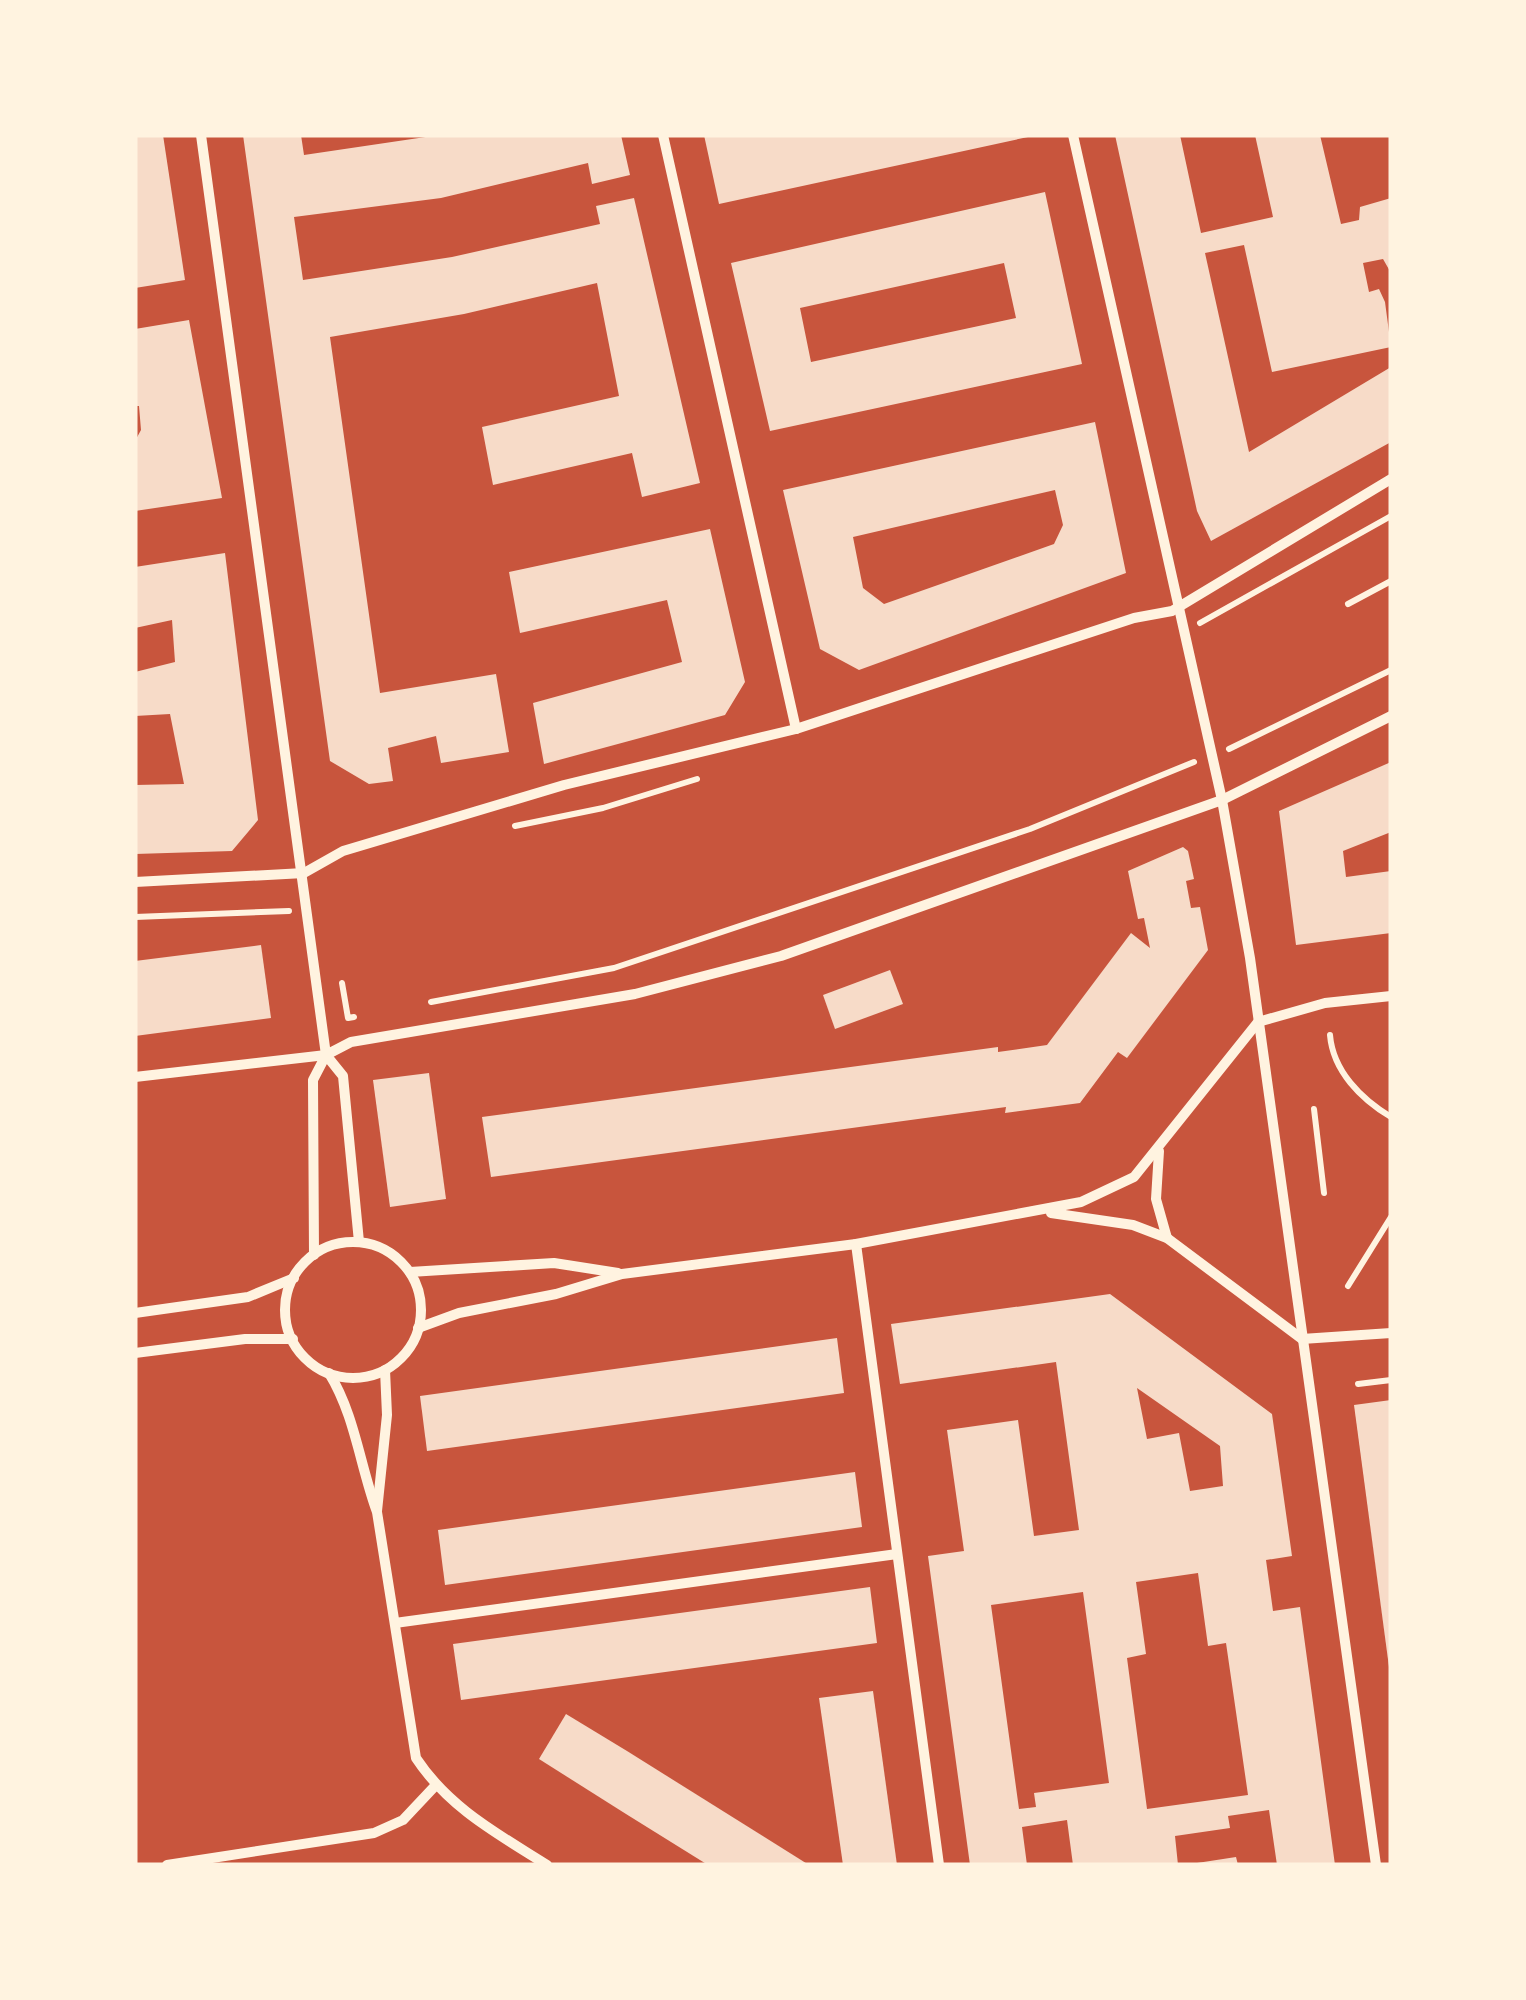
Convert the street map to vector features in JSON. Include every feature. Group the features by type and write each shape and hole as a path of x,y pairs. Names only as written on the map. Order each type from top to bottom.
{"street":[{"path":"201,135 326,1055 343,1076 359,1242"},
{"path":"663,135 796,729"},
{"path":"1073,135 1222,800 1258,1022 1376,1865"},
{"path":"135,882 304,873 343,851 564,785 796,729 1134,618 1177,610 1391,480"},
{"path":"135,1077 326,1055 351,1042 635,994 781,956 1222,800 1391,716"},
{"path":"418,1328 460,1313 556,1294 622,1274 856,1244 1045,1212 1082,1202 1134,1177 1159,1151 1258,1022 1325,1002 1391,996"},
{"path":"314,1255 313,1080 326,1055"},
{"path":"1159,1151 1156,1199 1167,1238"},
{"path":"1045,1212 1133,1224 1167,1238 1302,1339 1391,1332"},
{"path":"135,1313 248,1297 294,1277 314,1255 332,1245 359,1242 385,1250 410,1272 419,1295 418,1328 406,1351 385,1370 356,1377 329,1373"},
{"path":"856,1244 939,1865"},
{"path":"410,1272 554,1264 622,1274"},
{"path":"294,1277 286,1309 293,1339 304,1356 329,1373 346,1401 377,1512 416,1758 435,1786 469,1816 546,1865"},
{"path":"135,1354 245,1339 293,1339"},
{"path":"377,1512 387,1415 385,1370"},
{"path":"395,1623 897,1554"},
{"path":"167,1865 374,1834 403,1820 435,1786"}],"path":[{"path":"1206,621 1391,516"},
{"path":"1348,604 1391,581"},
{"path":"1239,745 1391,670"},
{"path":"424,1004 614,968 1030,829 1174,771"},
{"path":"135,916 268,913"},
{"path":"342,980 348,1018 367,1014"},
{"path":"1330,1035 1332,1056 1358,1092 1391,1118"},
{"path":"1314,1109 1324,1193"},
{"path":"1348,1286 1391,1217"},
{"path":"1358,1384 1391,1380"}],"building":[{"path":"135,135 163,135 185,280 135,288"},
{"path":"243,135 301,135 304,155 439,135 621,135 630,175 592,184 588,163 441,198 294,217 303,280 452,257 600,224 596,206 634,198 700,483 642,497 632,453 493,485 482,427 619,396 597,283 464,314 330,337 380,693 496,674 509,752 441,763 436,736 388,748 393,781 369,784 330,761"},
{"path":"704,135 1028,135 1028,137 719,204"},
{"path":"1115,135 1180,135 1201,233 1273,217 1255,135 1320,135 1341,224 1359,220 1360,207 1391,198 1391,273 1383,259 1363,263 1369,292 1379,289 1385,302 1391,347 1272,372 1244,245 1205,253 1249,452 1391,367 1391,442 1211,541 1197,511"},
{"path":"1045,192 1082,364 770,431 731,263","holes":["1004,263 1016,318 811,362 800,308"]},
{"path":"189,320 222,498 135,511 135,441 141,430 139,406 135,406 135,329"},
{"path":"1095,422 1126,573 859,670 820,649 783,490","holes":["1055,490 1063,525 1054,544 884,604 863,588 853,537"]},
{"path":"710,529 745,682 725,715 544,764 533,703 682,662 667,600 520,633 509,572"},
{"path":"225,553 258,820 232,851 135,854 135,785 184,784 170,714 135,716 135,672 175,662 172,620 135,628 135,567"},
{"path":"1391,762 1391,832 1343,851 1346,877 1391,871 1391,933 1296,945 1279,811"},
{"path":"1183,847 1188,851 1194,879 1186,881 1191,908 1200,907 1208,950 1127,1058 1118,1052 1080,1103 1005,1113 1006,1107 491,1177 482,1117 998,1047 998,1052 1047,1045 1131,933 1150,948 1144,918 1138,919 1128,871"},
{"path":"261,945 271,1018 135,1036 135,961"},
{"path":"890,970 903,1004 835,1029 823,995"},
{"path":"429,1073 446,1199 390,1207 373,1080"},
{"path":"1110,1294 1272,1414 1292,1556 1266,1560 1273,1611 1300,1607 1335,1865 1277,1865 1269,1810 1228,1816 1230,1828 1175,1836 1178,1865 1073,1865 1067,1820 1022,1827 1027,1865 970,1865 928,1556 964,1551 947,1430 1018,1420 1034,1536 1079,1530 1056,1362 900,1384 891,1324","holes":["1137,1388 1220,1446 1223,1486 1190,1491 1179,1433 1147,1439","1198,1573 1208,1646 1226,1643 1248,1795 1147,1809 1127,1658 1146,1654 1136,1582","1083,1592 1109,1783 1034,1793 1036,1807 1019,1809 991,1605"]},
{"path":"837,1338 844,1393 427,1451 420,1396"},
{"path":"1391,1400 1391,1667 1389,1667 1354,1405"},
{"path":"855,1472 862,1527 445,1585 438,1530"},
{"path":"870,1587 877,1643 461,1700 453,1644"},
{"path":"873,1691 897,1865 843,1865 819,1698"},
{"path":"566,1714 809,1865 708,1865 539,1759"},
{"path":"1236,1857 1238,1865 1197,1865 1197,1863"}]}
